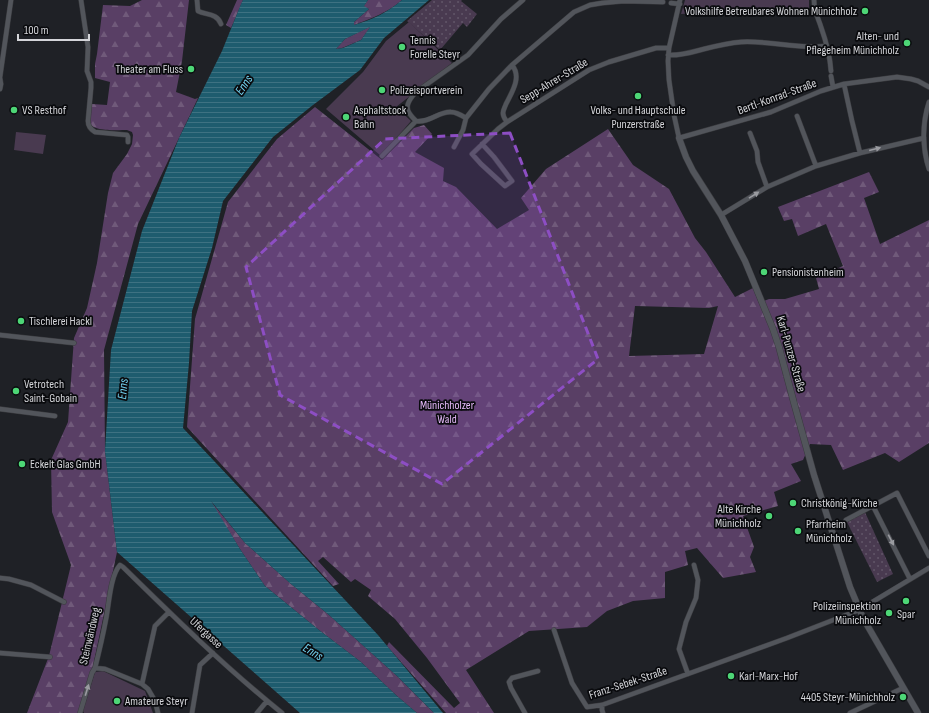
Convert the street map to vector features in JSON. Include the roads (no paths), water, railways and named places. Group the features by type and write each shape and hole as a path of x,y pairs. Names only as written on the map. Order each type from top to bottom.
{"street":[{"path":"0,89 2,58 11,0"},
{"path":"81,0 88,47 87,71 91,82 88,121 89,126 95,132 127,135 128,142"},
{"path":"197,0 198,11 217,17 221,24"},
{"path":"466,118 450,111 424,121 416,121 408,112 407,105 411,98 428,83 468,55 501,19 523,0"},
{"path":"814,0 815,12 830,59 831,71"},
{"path":"454,148 463,130 466,118 489,89 512,65 574,12 582,8 602,3 663,2"},
{"path":"671,3 680,2"},
{"name":"Karl-Punzer-Straße","path":"680,2 668,55 669,80 679,138 686,157 721,216 747,266 773,329 814,475 850,587 859,610 918,713"},
{"path":"668,55 678,55 742,42 816,47 826,46"},
{"name":"Sepp-Ahrer-Straße","path":"482,144 512,181 505,186 472,154 482,144 498,129 589,70 609,62 656,48 669,48"},
{"path":"507,122 504,117 503,110 517,76 516,69 512,65"},
{"path":"831,76 833,87"},
{"name":"Bertl-Konrad-Straße","path":"679,138 771,112 844,84 882,78 903,77 929,86"},
{"path":"844,84 860,153"},
{"path":"929,102 924,138 925,154 929,169"},
{"path":"792,103 794,109"},
{"path":"797,116 816,166"},
{"path":"744,120 747,126"},
{"path":"382,156 416,121"},
{"path":"750,133 757,151 758,162 767,187"},
{"path":"721,216 767,187 816,166 860,153 924,138"},
{"path":"0,335 74,343"},
{"path":"0,409 55,416"},
{"path":"846,520 897,493 929,556"},
{"path":"873,506 910,579"},
{"path":"831,527 838,523"},
{"name":"Ufergasse","path":"120,565 212,652 282,713"},
{"name":"Steinwändweg","path":"80,713 92,673 95,668 107,617 111,588 116,571 120,565"},
{"path":"688,674 679,649 686,622 696,598 698,580 694,565"},
{"name":"Franz-Sebek-Straße","path":"554,630 572,683 587,707 602,705 787,638 859,610 910,579 928,570"},
{"path":"0,578 31,585 64,602"},
{"path":"142,684 155,626 169,612"},
{"path":"192,713 200,665 212,652"},
{"path":"0,653 50,657"},
{"path":"95,668 105,669 142,684 148,689 155,701 158,713"},
{"path":"525,713 509,682 512,678 538,671"},
{"path":"850,713 903,688"},
{"path":"257,713 267,701"},
{"path":"602,705 603,713"}],"water":[{"name":"Enns","path":"243,0 368,0 364,6 369,9 354,22 354,25 380,15 391,9 402,0 429,0 384,38 360,70 273,137 223,201 212,248 192,311 183,428 378,635 443,713 434,713 397,676 245,543 211,501 240,549 265,586 361,662 417,713 300,713 117,552 105,451 111,350 142,231 179,138 222,51","holes":["370,27 361,40 343,48 336,49 345,39"]}],"place":[{"name":"Volkshilfe Betreubares Wohnen Münichholz","path":"865,11"},
{"name":"Alten- und Pflegeheim Münichholz","path":"907,43"},
{"name":"Tennis Forelle Steyr","path":"402,47"},
{"name":"Theater am Fluss","path":"191,69"},
{"name":"Polizeisportverein","path":"382,90"},
{"name":"Volks- und Hauptschule Punzerstraße","path":"638,96"},
{"name":"VS Resthof","path":"14,110"},
{"name":"Asphaltstock Bahn","path":"346,117"},
{"name":"Pensionistenheim","path":"764,272"},
{"name":"Tischlerei Hackl","path":"21,321"},
{"name":"Vetrotech Saint-Gobain","path":"16,391"},
{"name":"Eckelt Glas GmbH","path":"22,464"},
{"name":"Christkönig-Kirche","path":"793,503"},
{"name":"Alte Kirche Münichholz","path":"769,516"},
{"name":"Pfarrheim Münichholz","path":"798,531"},
{"name":"Spar","path":"906,601"},
{"name":"Polizeiinspektion Münichholz","path":"889,613"},
{"name":"Karl-Marx-Hof","path":"731,676"},
{"name":"4405 Steyr-Münichholz","path":"903,697"},
{"name":"Amateure Steyr","path":"117,701"}],"park label":[{"name":"Münichholzer Wald","path":"447,412"}]}
